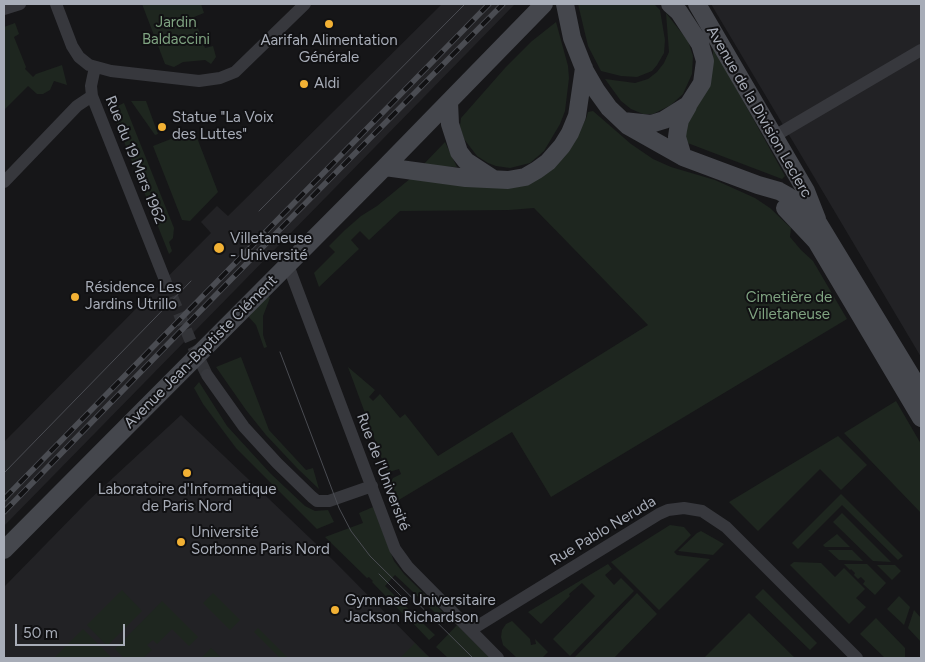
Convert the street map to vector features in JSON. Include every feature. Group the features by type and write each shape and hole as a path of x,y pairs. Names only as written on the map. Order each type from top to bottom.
{"street":[{"path":"4,10 20,4"},
{"path":"56,4 72,46 79,56 95,68 199,81 220,78 235,72 305,4"},
{"name":"Avenue Jean-Baptiste Clément","path":"4,550 385,167 544,4"},
{"name":"Avenue de la Division Leclerc","path":"565,4 572,38 584,68 596,90 621,120 641,135 684,157 779,191 818,221"},
{"path":"670,4 679,12 693,31 704,55 705,68 702,83 680,120 678,130 678,137 684,157"},
{"name":"Avenue de la Division Leclerc","path":"697,4 806,191 818,221 921,392"},
{"path":"773,137 921,50"},
{"name":"Rue du 19 Mars 1962","path":"95,68 91,86 92,96 165,280"},
{"path":"385,167 466,178 512,180 525,177 548,162 562,146 577,116 584,68"},
{"path":"4,182 78,106 92,96"},
{"path":"449,102 450,124 459,152 466,161 493,179"},
{"path":"621,120 644,124 659,123 688,105"},
{"name":"Avenue de la Division Leclerc","path":"758,185 792,215 816,241 921,418"},
{"name":"Rue de l'Université","path":"288,265 395,550 408,567 498,658"},
{"path":"207,375 244,427 312,498 318,501 329,501 372,486"},
{"name":"Rue Pablo Neruda","path":"471,630 659,514 668,510 684,508 702,511 726,527 857,658"}],"shaded area":[{"path":"442,4 515,4 4,526 4,442 211,233 201,222 217,206 228,216"},
{"path":"711,4 921,4 921,357 829,202"},
{"name":"Université Sorbonne Paris Nord","path":"181,415 334,561 430,658 4,658 4,587 88,501"}],"green space":[{"name":"Jardin Baldaccini","path":"142,4 201,4 204,13 194,17 205,48 213,46 216,57 211,64 205,60 183,62 174,67 165,64"},
{"path":"578,4 655,5 660,10 665,40 664,53 652,71 637,77 621,76 601,71 588,46"},
{"path":"666,13 688,41 693,56 692,74 683,94 671,105 653,114 643,114 631,109 621,101 605,79 635,83 648,79 657,72 669,52"},
{"path":"556,22 568,66 569,78 565,111 560,124 544,151 530,163 510,168 488,163 477,156 464,139 460,126 461,118 505,68 532,41"},
{"path":"15,23 19,34 14,37 26,67 25,69 33,77 36,74 62,65 67,85 54,81 50,90 43,94 37,94 28,86 4,110 4,27"},
{"path":"713,47 785,176 782,179 685,142 683,129 713,66"},
{"path":"131,101 146,101 158,134 155,135"},
{"path":"124,103 174,228 173,238 169,242 172,251 169,254 111,109"},
{"name":"Cimetière de Villetaneuse","path":"593,111 631,144 653,159 671,167 715,180 755,198 770,208 791,228 790,237 813,261 847,319 551,497 512,432 397,501 391,482 393,478 401,474 399,469 389,472 386,470 348,367 375,390 369,397 373,401 380,394 400,418 405,414 438,456 648,325 534,208 400,211 369,240 360,231 351,240 359,249 319,287 314,273 335,252 329,246 345,230 411,178 487,186 571,145 588,112"},
{"path":"194,130 218,192 190,221 182,220 153,146"},
{"path":"445,142 457,167 422,166"},
{"path":"267,295 270,298 263,316 263,335 267,347 264,348 256,325 247,315"},
{"path":"241,357 269,430 306,470 313,468 319,489 266,435 216,367"},
{"path":"199,382 227,426 270,473 305,506 315,511 328,510 334,522 317,529 236,448 203,404 194,388"},
{"path":"896,401 921,444 921,513 844,433"},
{"path":"838,436 867,465 841,490 820,469 758,531 729,502"},
{"path":"841,494 903,556 898,560 842,505 798,549 792,543"},
{"path":"373,507 394,561 404,574 450,619 446,623 395,575 385,586 435,635 429,640 409,619 411,617 406,613 404,615 369,577 367,578 325,537 363,523 359,513"},
{"path":"842,513 891,562 873,561 833,522"},
{"path":"670,525 684,527 691,535 674,552 677,555 710,559 659,610 611,562"},
{"path":"701,531 724,544 713,555 678,551 697,533"},
{"path":"837,534 850,547 825,547 823,545"},
{"path":"828,550 852,550 863,561 839,560"},
{"path":"794,562 821,563 835,577 844,568 865,589 856,598 866,607 849,624 790,565"},
{"path":"608,564 612,569 605,575 614,585 621,578 634,591 570,656 553,639 595,596 582,583 541,624 528,612"},
{"path":"844,564 867,564 886,583 875,595 863,584 865,581 861,577 858,579 854,575 855,573"},
{"path":"877,565 895,565 901,571 892,580"},
{"path":"763,589 817,643 810,650 755,597"},
{"path":"122,590 142,611 107,646 87,625"},
{"path":"213,593 240,620 230,630 203,603"},
{"path":"637,593 657,614 614,658 574,658"},
{"path":"899,596 910,607 904,625 887,609"},
{"path":"162,601 198,637 189,646 172,629 157,644 153,640 147,645 152,650 143,658 124,658 115,649"},
{"path":"914,610 921,618 921,642 908,628"},
{"path":"749,613 795,658 704,658"},
{"path":"876,618 905,648 905,658 885,658 860,634"},
{"path":"512,621 530,639 531,645 536,644 535,639 548,652 542,658 517,658 503,645 502,630 506,624"},
{"path":"457,625 490,658 448,658 436,647"},
{"path":"258,628 288,658 280,658 254,632"},
{"path":"83,629 112,658 54,658"},
{"path":"415,643 430,658 400,658"},
{"path":"211,648 222,658 201,658"}],"tunnel":[{"path":"165,280 207,375"}],"tram line":[{"path":"259,211 465,4"},
{"path":"4,473 191,281"},
{"path":"280,352 339,508 351,531 370,556 473,658"},
{"path":"379,574 407,602"}],"railway":[{"path":"4,499 489,4"},
{"path":"4,512 503,4"}],"place":[{"name":"Aarifah Alimentation Générale","path":"329,24"},
{"name":"Aldi","path":"304,84"},
{"name":"Statue \"La Voix des Luttes\"","path":"162,127"},
{"name":"Villetaneuse - Université","path":"219,248"},
{"name":"Résidence Les Jardins Utrillo","path":"75,297"},
{"name":"Laboratoire d'Informatique de Paris Nord","path":"187,473"},
{"name":"Université Sorbonne Paris Nord","path":"181,542"},
{"name":"Gymnase Universitaire Jackson Richardson","path":"335,610"}]}
